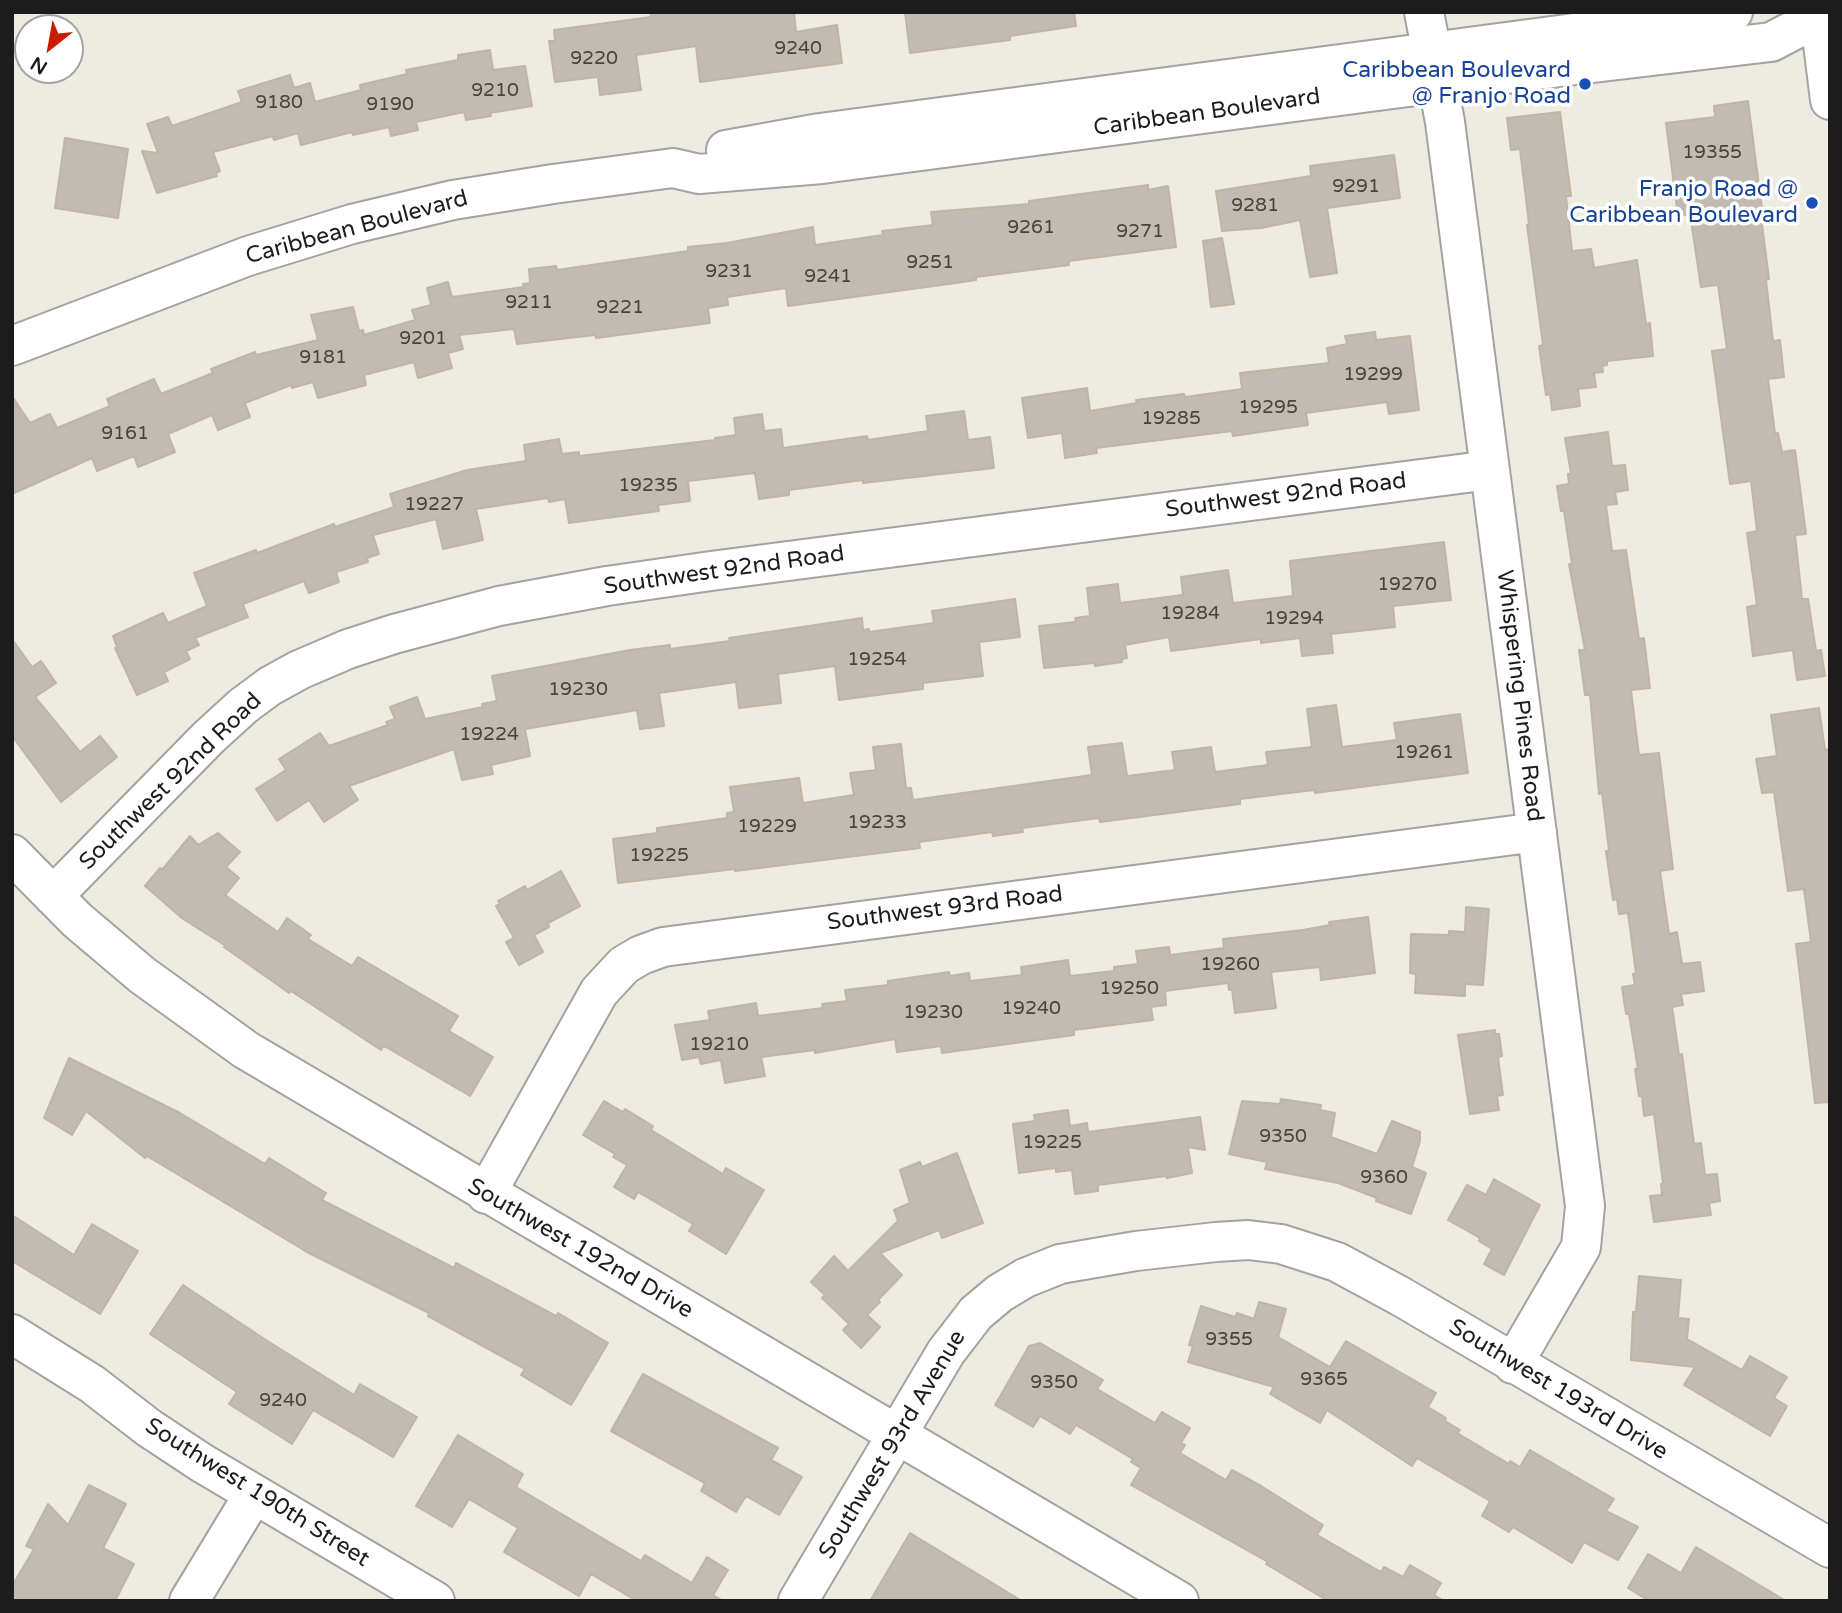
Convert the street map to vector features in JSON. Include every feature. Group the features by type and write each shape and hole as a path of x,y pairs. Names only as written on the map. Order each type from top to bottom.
{"street":[{"name":"Whispering Pines Road","path":"1424,12 1445,122 1583,1172 1585,1226 1581,1247 1513,1364"},
{"name":"Caribbean Boulevard","path":"12,345 248,256 352,224 416,208 504,191 673,168 699,174 822,164 1435,67 1733,12"},
{"name":"Caribbean Boulevard","path":"1435,67 1771,42 1814,14"},
{"path":"1814,14 1830,100"},
{"name":"Southwest 92nd Road","path":"53,896 208,738 243,706 270,686 299,670 348,649 394,634 499,606 553,595 698,573 1490,470"},
{"name":"Southwest 93rd Road","path":"486,1194 599,992 624,965 663,947 1537,832"},
{"name":"Southwest 192nd Drive","path":"12,854 53,896 142,975 257,1057 1179,1601"},
{"name":"Southwest 93rd Avenue","path":"798,1601 959,1332 976,1312 1000,1293 1025,1278 1060,1264 1136,1251 1238,1241 1280,1244"},
{"name":"Southwest 193rd Drive","path":"1280,1244 1337,1262 1400,1296 1830,1548"},
{"name":"Southwest 190th Street","path":"12,1334 92,1384 171,1444 435,1601"},
{"path":"189,1601 254,1494"}],"building":[{"path":"650,12 794,12 796,32 837,25 842,63 700,82 696,46 636,55 641,90 600,95 598,77 555,82 549,41 555,41 554,30 651,17"},
{"path":"905,12 1074,12 1076,26 1010,36 1010,40 910,53"},
{"path":"490,50 493,70 525,66 532,106 466,120 464,112 416,122 418,130 391,136 389,127 353,135 352,132 301,145 298,133 274,140 273,136 213,152 220,171 216,173 217,176 157,193 142,151 158,153 147,124 168,117 172,126 242,102 238,91 290,75 294,88 310,83 315,102 361,90 360,85 407,74 406,70 458,60 458,55"},
{"path":"1748,101 1762,209 1773,341 1780,340 1784,377 1768,379 1775,434 1778,433 1782,452 1795,450 1806,534 1795,535 1802,599 1808,599 1816,651 1821,650 1825,676 1797,680 1793,650 1753,656 1747,607 1757,605 1747,533 1757,531 1751,481 1730,484 1712,351 1727,349 1718,285 1701,287 1690,214 1678,216 1666,123 1715,117 1714,106"},
{"path":"1560,112 1571,196 1566,196 1572,251 1591,249 1594,268 1637,260 1646,324 1650,323 1653,356 1607,361 1607,365 1602,366 1603,372 1594,373 1596,387 1578,389 1580,406 1552,410 1550,394 1546,395 1539,346 1543,345 1520,149 1511,150 1507,118"},
{"path":"65,138 128,149 118,218 55,208"},
{"path":"1394,155 1400,198 1327,208 1337,273 1310,277 1300,220 1261,228 1222,231 1216,191 1311,176 1310,166"},
{"path":"1148,185 1148,190 1168,186 1176,247 1069,261 1069,265 976,277 976,280 963,282 788,306 786,288 727,297 728,305 708,308 710,323 596,338 595,335 517,344 514,329 459,335 463,349 448,353 452,368 418,378 414,362 364,375 366,385 318,398 313,382 292,388 291,385 245,403 250,417 218,430 212,415 168,434 175,452 138,467 134,456 97,471 92,458 12,494 12,396 30,423 50,414 57,428 110,406 107,399 154,379 161,394 213,373 211,369 255,352 256,355 318,340 311,315 353,307 359,331 363,330 364,335 415,320 412,310 431,305 427,288 448,282 452,297 524,287 523,284 530,283 529,269 556,266 557,270 688,251 688,247 727,243 813,227 815,245 883,235 882,231 933,225 931,212 1029,204 1029,201"},
{"path":"1222,238 1234,304 1211,307 1203,241"},
{"path":"1375,332 1376,340 1410,336 1419,410 1389,414 1387,402 1306,413 1308,425 1233,436 1232,431 1096,448 1097,453 1065,458 1062,433 1028,438 1022,398 1087,388 1090,411 1137,403 1136,400 1242,389 1240,373 1329,363 1327,348 1347,344 1345,336"},
{"path":"964,411 968,440 990,437 994,468 863,483 863,480 789,490 789,495 759,499 755,473 688,481 690,501 658,505 659,511 569,523 565,499 549,502 548,498 476,509 483,540 443,549 436,519 373,535 379,554 367,558 368,562 336,572 339,582 309,593 304,581 243,604 248,617 195,638 199,645 186,651 190,659 164,672 168,681 137,695 115,648 117,647 113,636 163,613 168,623 207,606 194,573 334,524 335,527 394,507 390,494 467,470 526,461 524,445 559,439 562,454 579,452 579,456 715,440 736,435 734,418 762,414 764,431 781,429 783,448 867,436 868,440 928,431 926,416"},
{"path":"1608,432 1612,466 1625,465 1628,490 1615,492 1617,504 1606,505 1612,551 1626,550 1639,639 1644,638 1650,688 1631,690 1639,755 1659,753 1673,869 1660,871 1669,934 1677,932 1682,964 1700,962 1704,991 1681,994 1683,1005 1672,1007 1679,1055 1682,1054 1694,1144 1701,1143 1705,1175 1717,1174 1720,1201 1709,1203 1711,1215 1654,1222 1650,1196 1662,1195 1663,1183 1654,1114 1644,1116 1629,1014 1626,1014 1622,987 1635,985 1633,974 1636,973 1628,913 1619,914 1617,899 1613,900 1590,695 1585,695 1579,650 1585,650 1569,564 1572,564 1564,511 1561,511 1557,486 1569,484 1568,474 1571,473 1565,438"},
{"path":"1444,542 1451,600 1393,606 1395,627 1331,634 1333,653 1302,656 1300,638 1261,643 1261,639 1171,651 1169,637 1125,645 1127,658 1122,659 1122,662 1044,668 1039,626 1076,622 1075,618 1090,616 1087,588 1118,584 1120,603 1183,595 1181,577 1228,570 1233,603 1293,596 1290,561"},
{"path":"1015,599 1020,637 979,642 983,676 923,683 923,689 839,700 835,666 778,674 781,703 739,708 736,682 659,693 664,726 640,729 637,710 525,729 530,756 491,765 493,774 462,780 454,749 349,786 358,800 324,822 309,800 277,821 256,789 286,770 279,759 320,733 329,746 388,725 386,722 395,719 390,707 417,697 425,719 483,707 482,704 497,701 492,676 630,650 670,645 670,649 730,641 729,638 862,618 863,630 869,629 869,632 934,623 932,611"},
{"path":"12,639 32,667 41,661 56,683 35,697 80,752 100,736 117,757 61,802 12,736"},
{"path":"1336,705 1342,747 1397,740 1394,723 1460,714 1468,773 1315,793 1314,790 1240,799 1240,804 1100,822 1099,818 1022,828 1023,832 993,836 992,832 919,842 920,848 618,883 613,839 657,833 657,828 727,818 727,813 734,812 730,787 799,778 803,803 854,795 850,773 876,770 873,747 901,744 906,788 911,788 913,800 1092,775 1088,747 1122,743 1127,776 1175,770 1172,752 1211,747 1215,772 1268,765 1266,752 1312,747 1307,709"},
{"path":"1819,708 1825,750 1830,749 1830,1102 1815,1103 1796,944 1811,942 1804,889 1788,891 1774,792 1762,793 1756,759 1777,756 1771,715"},
{"path":"218,833 240,852 226,867 239,878 225,895 278,932 287,918 311,935 308,939 352,966 358,957 458,1016 449,1031 493,1057 470,1096 386,1047 383,1046 381,1050 291,991 289,993 224,947 226,946 183,919 145,886 190,836 198,845"},
{"path":"561,871 580,906 548,923 549,927 534,935 543,952 519,965 506,942 514,938 496,906 500,904 498,901 525,886 527,890"},
{"path":"1466,907 1489,909 1483,985 1465,984 1465,996 1415,993 1416,974 1410,973 1411,934 1449,935 1449,931 1465,932"},
{"path":"1368,917 1375,973 1321,980 1320,967 1271,972 1276,1008 1235,1013 1232,989 1229,990 1228,983 1165,991 1166,1005 1151,1007 1153,1020 1074,1030 1074,1035 942,1053 941,1046 897,1052 895,1039 815,1053 815,1050 761,1057 765,1076 725,1083 721,1060 701,1064 699,1057 682,1060 675,1025 710,1020 708,1011 756,1003 758,1016 823,1008 822,1004 847,1001 845,990 888,985 888,981 949,972 950,976 969,973 970,981 1022,975 1021,967 1068,960 1070,976 1114,971 1114,967 1138,964 1136,951 1169,947 1170,955 1224,948 1223,939 1303,930 1330,925 1329,922"},
{"path":"1495,1030 1495,1034 1499,1034 1502,1056 1498,1057 1503,1095 1497,1096 1499,1110 1470,1114 1458,1035"},
{"path":"69,1058 180,1113 265,1164 269,1158 326,1193 322,1200 454,1268 456,1263 556,1316 558,1313 608,1343 571,1405 521,1375 525,1369 428,1316 429,1313 307,1252 147,1156 145,1158 86,1111 72,1135 44,1118"},
{"path":"1281,1099 1321,1105 1320,1110 1335,1113 1331,1137 1377,1154 1392,1121 1420,1132 1412,1167 1426,1173 1411,1214 1338,1183 1265,1169 1267,1162 1229,1154 1242,1101 1280,1104"},
{"path":"604,1101 623,1112 625,1109 653,1126 651,1130 723,1174 726,1168 764,1190 726,1254 689,1231 693,1224 638,1192 634,1199 614,1187 627,1165 613,1157 615,1154 583,1135"},
{"path":"1068,1110 1070,1126 1087,1123 1088,1132 1200,1117 1205,1150 1188,1147 1192,1173 1098,1185 1098,1191 1075,1194 1072,1170 1056,1172 1056,1168 1019,1173 1013,1124 1035,1121 1034,1115"},
{"path":"957,1153 983,1223 942,1238 939,1230 880,1253 902,1275 867,1315 880,1327 861,1348 843,1330 849,1324 822,1298 825,1295 811,1282 834,1256 848,1271 898,1221 894,1210 910,1203 900,1170 920,1162 922,1167"},
{"path":"1494,1179 1540,1205 1504,1275 1484,1264 1492,1249 1479,1241 1480,1238 1448,1220 1467,1185 1486,1195"},
{"path":"12,1215 74,1255 92,1224 138,1251 100,1314 12,1261"},
{"path":"1639,1276 1681,1280 1678,1318 1689,1319 1687,1339 1742,1370 1750,1356 1787,1377 1774,1398 1787,1406 1770,1436 1684,1385 1695,1367 1631,1360 1633,1312 1636,1312"},
{"path":"183,1285 354,1395 360,1384 417,1417 393,1457 313,1410 292,1444 229,1404 237,1392 150,1334"},
{"path":"1259,1302 1286,1309 1278,1337 1330,1367 1346,1341 1436,1393 1428,1407 1460,1430 1457,1433 1509,1464 1510,1461 1520,1467 1530,1450 1614,1499 1606,1511 1638,1527 1618,1560 1584,1542 1572,1563 1513,1527 1509,1532 1482,1516 1490,1501 1417,1458 1412,1466 1327,1410 1320,1423 1270,1394 1274,1387 1188,1362 1193,1346 1189,1345 1201,1306 1235,1317 1237,1313 1254,1319"},
{"path":"1040,1343 1103,1380 1097,1389 1155,1423 1162,1412 1190,1428 1181,1443 1185,1445 1180,1453 1226,1480 1232,1470 1261,1486 1323,1525 1317,1535 1381,1572 1384,1567 1403,1577 1410,1565 1441,1583 1434,1595 1444,1601 1328,1601 1266,1564 1268,1562 1131,1485 1141,1468 1131,1462 1133,1459 1076,1425 1070,1434 1040,1416 1033,1427 995,1405 1029,1346"},
{"path":"643,1374 778,1448 771,1460 802,1477 779,1515 746,1496 736,1512 701,1491 705,1483 611,1431"},
{"path":"458,1435 523,1474 516,1487 641,1561 645,1555 692,1583 707,1557 728,1570 713,1595 723,1601 637,1601 591,1574 579,1596 504,1552 518,1528 469,1499 452,1527 416,1506"},
{"path":"89,1485 126,1504 103,1548 134,1564 115,1601 12,1601 12,1586 34,1549 26,1546 48,1504 68,1525"},
{"path":"910,1533 1022,1601 870,1601"},
{"path":"1696,1547 1786,1601 1649,1601 1628,1588 1648,1554 1681,1573"}],"place":[{"name":"Caribbean Boulevard @ Franjo Road","path":"1585,84"},
{"name":"Franjo Road @ Caribbean Boulevard","path":"1812,203"}]}
